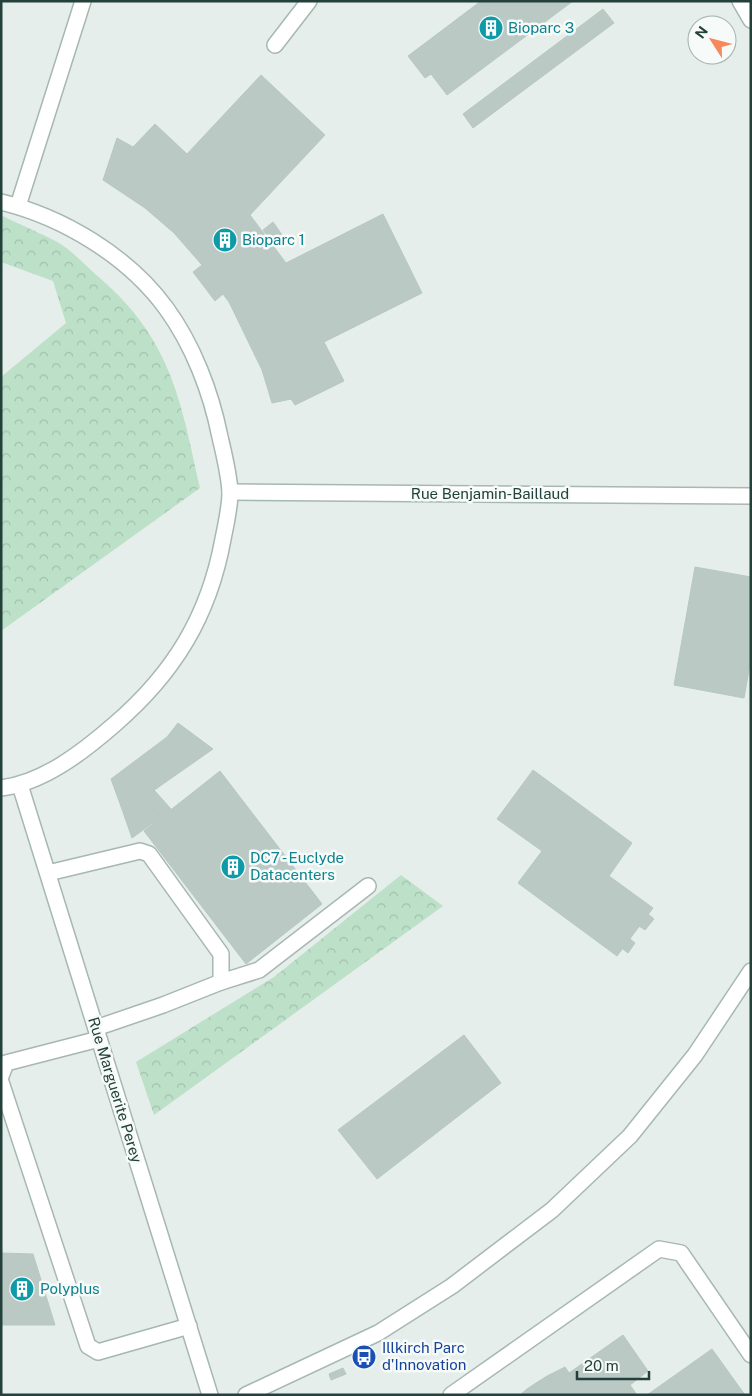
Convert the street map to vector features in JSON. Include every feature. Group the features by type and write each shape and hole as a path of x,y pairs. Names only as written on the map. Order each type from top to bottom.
{"street":[{"path":"18,206 83,1"},
{"path":"275,45 309,1"},
{"path":"740,1 751,20"},
{"path":"1,202 18,206 50,219 107,251 134,273 166,308 187,344 203,378 215,415 230,492 221,550 212,587 185,644 162,678 135,707 103,735 66,761 20,785 1,788"},
{"name":"Rue Benjamin-Baillaud","path":"230,492 751,496"},
{"name":"Rue Marguerite Perey","path":"20,785 210,1395"},
{"path":"48,873 140,851 149,854 221,954 221,982"},
{"path":"3,1067 98,1033 221,982 259,970 368,886"},
{"path":"246,1395 378,1333 452,1286 552,1210 630,1136 696,1055 751,972"},
{"path":"1,1082 88,1346 98,1352 188,1326"},
{"path":"451,1395 660,1249 681,1253 751,1355"}],"green space":[{"path":"1,215 59,243 120,297 140,320 156,344 178,396 200,488 1,631 1,377 66,323 53,281 1,262"},
{"path":"401,875 443,906 154,1115 136,1062 274,977"}],"building":[{"name":"Bioparc 3","path":"481,1 573,1 447,95 431,74 425,78 408,56"},
{"path":"603,9 614,23 473,128 463,114"},
{"name":"Bioparc 1","path":"261,75 325,135 250,215 286,263 383,214 422,293 324,342 344,381 295,405 291,399 272,403 262,370 229,302 223,294 215,301 193,272 202,265 174,233 145,208 103,180 117,138 133,147 155,124 187,154"},
{"path":"273,222 285,239 276,247 263,230"},
{"path":"695,567 751,577 751,659 744,698 674,685"},
{"path":"178,723 213,749 123,812 111,779 167,737"},
{"path":"533,770 632,843 609,876 653,908 617,956 518,883 542,851 497,819"},
{"name":"DC7 - Euclyde Datacenters","path":"220,771 322,904 246,964 144,831"},
{"path":"154,790 171,809 161,817 143,798"},
{"path":"143,798 161,817 132,838 123,812"},
{"path":"648,914 654,919 645,930 639,926"},
{"path":"630,939 635,943 628,953 623,949"},
{"path":"464,1035 501,1083 377,1179 338,1130"},
{"name":"Polyplus","path":"1,1253 33,1254 55,1325 1,1325"},
{"path":"623,1335 648,1371 630,1385 637,1395 536,1395 536,1383 547,1376 552,1385"},
{"path":"712,1349 745,1395 647,1395"},
{"path":"565,1367 569,1373 552,1385 547,1376"},
{"path":"343,1368 346,1374 331,1380 329,1374"},
{"path":"536,1383 536,1395 520,1395 527,1389"}],"place":[{"name":"Bioparc 3","path":"491,28"},
{"name":"Bioparc 1","path":"225,240"},
{"name":"DC7 - Euclyde Datacenters","path":"233,867"},
{"name":"Polyplus","path":"22,1289"},
{"name":"Illkirch Parc d'Innovation","path":"364,1357"}]}
